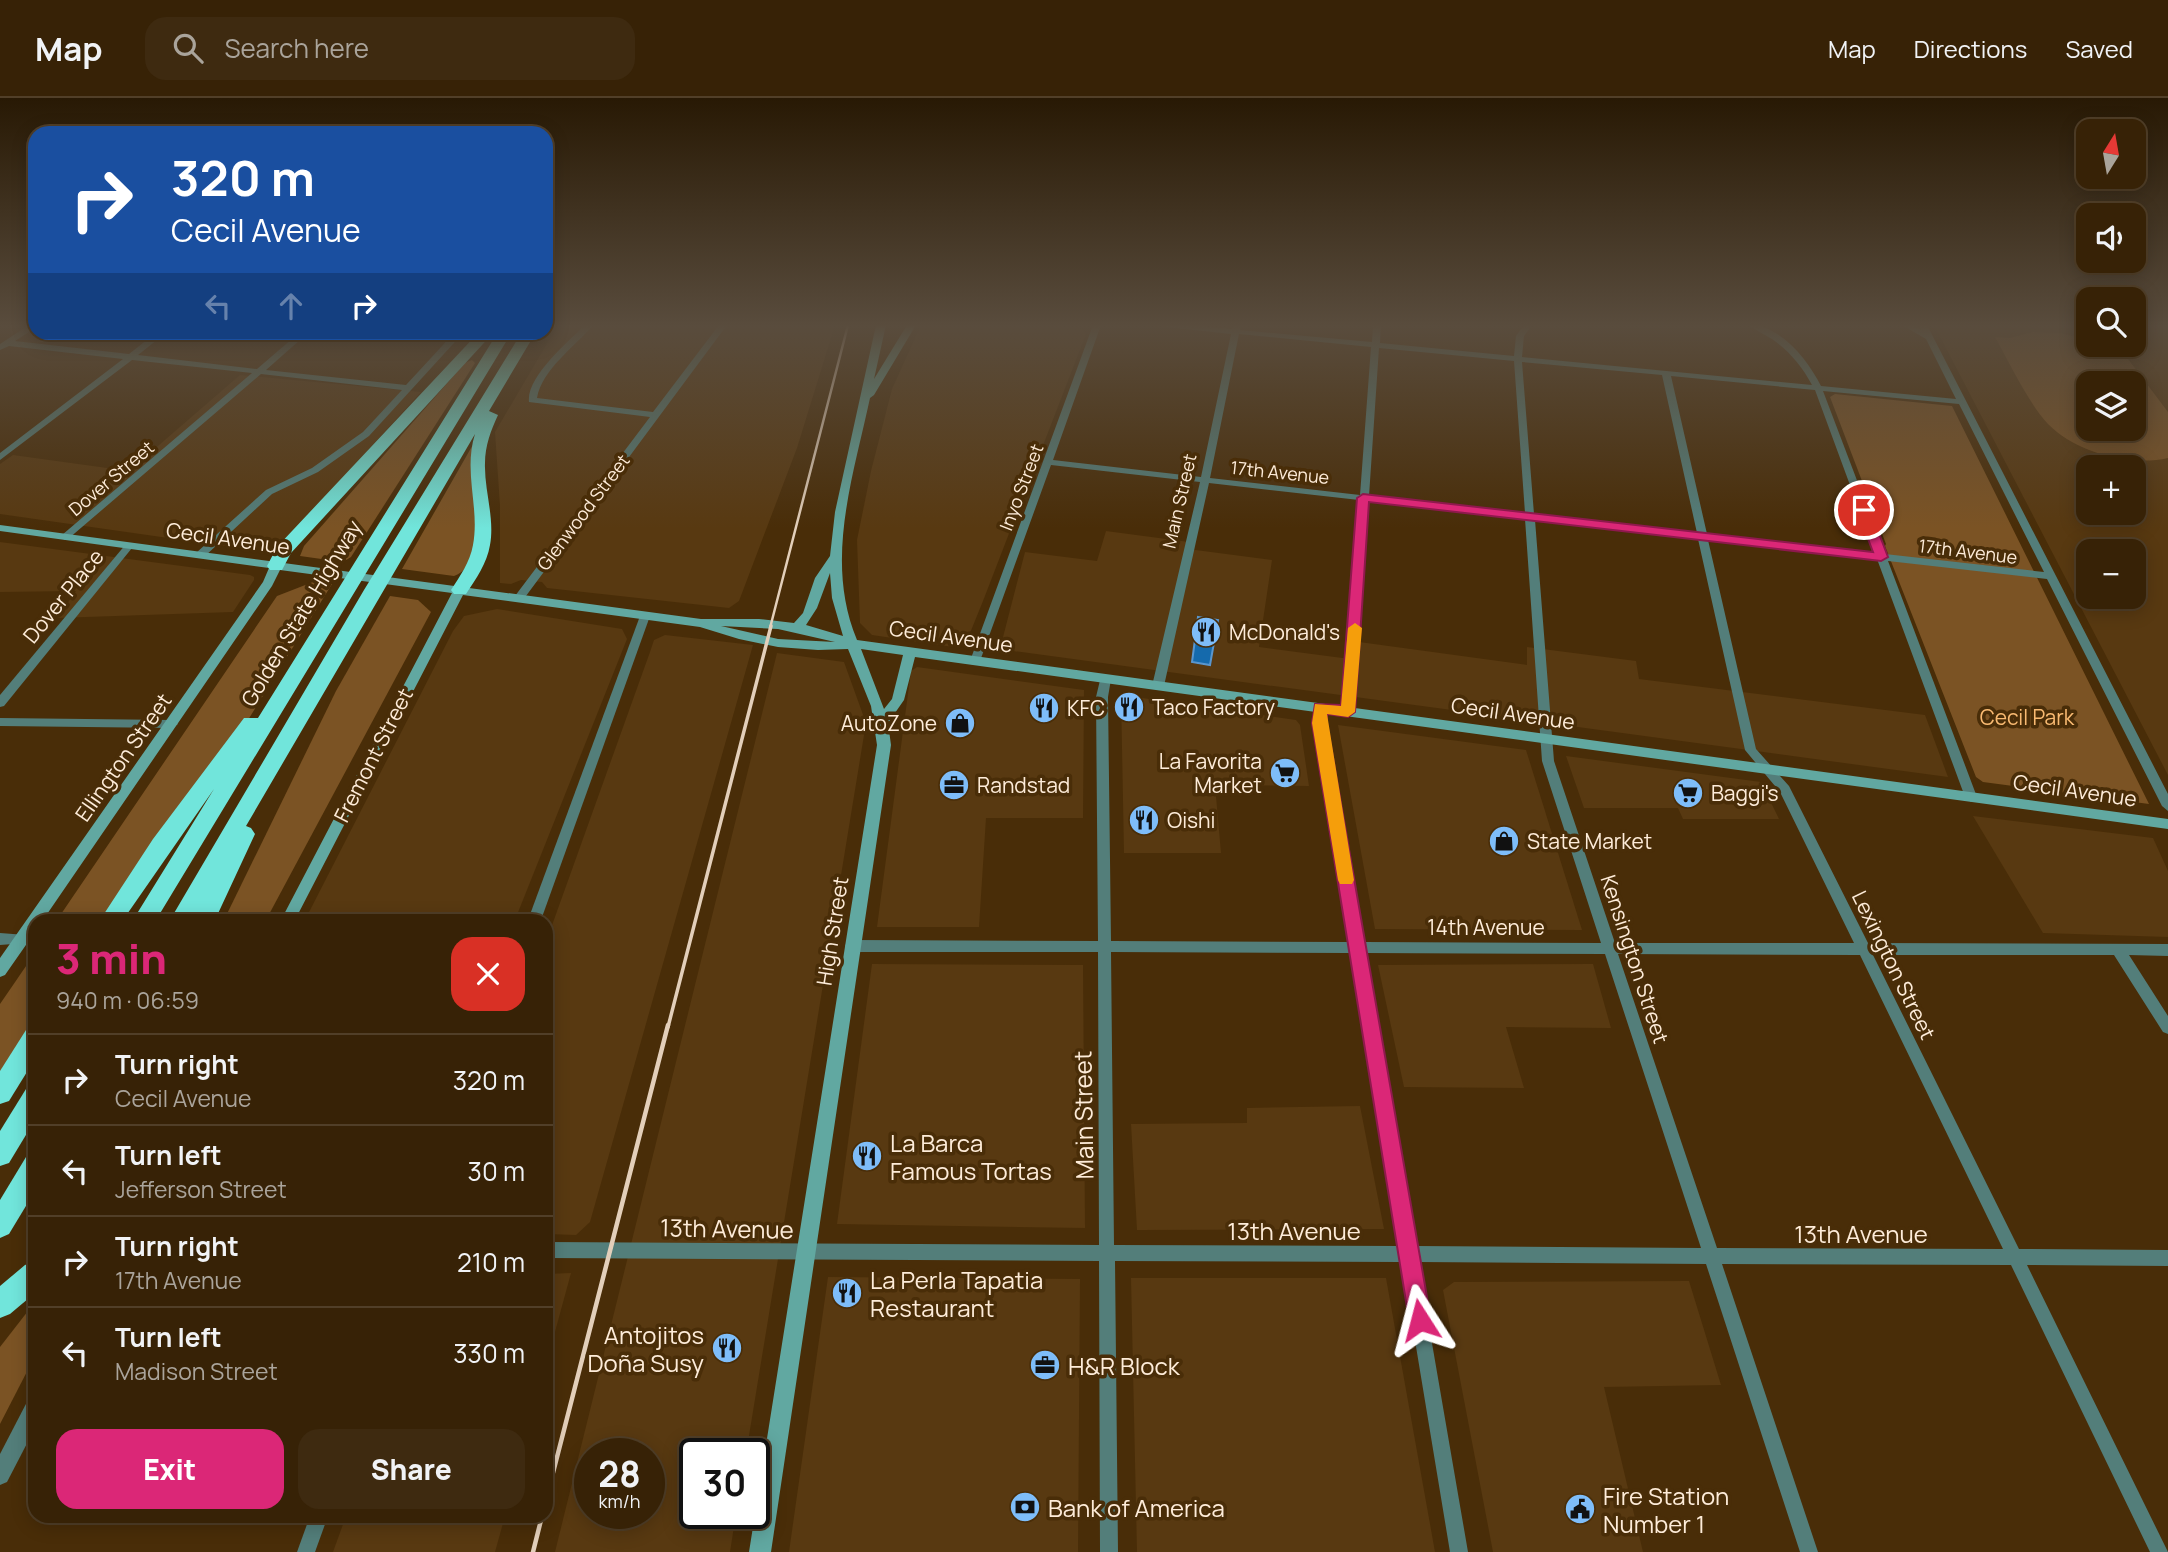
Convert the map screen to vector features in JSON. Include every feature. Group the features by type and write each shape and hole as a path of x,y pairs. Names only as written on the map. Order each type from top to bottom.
{"highway":[{"path":"276,566 283,551 430,393"},
{"name":"Golden State Highway","path":"148,914 468,393"},
{"path":"185,914 373,590 492,393"},
{"path":"460,590 475,563 484,531 477,468 481,438 500,393"},
{"path":"115,914 161,845 248,727 306,656"},
{"path":"207,914 237,852 266,776"},
{"path":"0,1093 28,1049"},
{"path":"0,1154 28,1108"},
{"path":"0,1226 28,1178"},
{"path":"0,1304 28,1281"}],"main road":[{"name":"High Street","path":"760,1552 884,745 883,720 838,598 835,555 836,535 866,393"},
{"path":"864,402 870,393"},
{"name":"Cecil Avenue","path":"0,528 645,616 701,623 735,621 828,633 853,644 2168,824"},
{"path":"794,629 806,621 814,605 820,578 835,555"},
{"name":"Ellington Street","path":"39,914 172,724 268,583 276,566"},
{"name":"Fremont Street","path":"291,914 460,590"},
{"name":"Cecil Avenue","path":"701,623 729,635 830,648 853,644"},
{"path":"883,720 898,700 910,652"},
{"name":"Ellington Street","path":"0,970 28,929"}],"street":[{"path":"0,457 84,393"},
{"name":"Dover Street","path":"65,537 234,393"},
{"path":"200,555 270,492 327,463 366,434 404,393"},
{"path":"532,393 532,400 656,415"},
{"name":"Glenwood Street","path":"519,598 672,393"},
{"name":"Inyo Street","path":"975,661 1072,393"},
{"name":"Main Street","path":"1158,686 1223,393"},
{"path":"1348,712 1371,393"},
{"name":"Kensington Street","path":"1521,393 1548,761 1809,1552"},
{"name":"Lexington Street","path":"1670,393 1751,750 1785,789 2160,1552"},
{"path":"1820,393 1971,797"},
{"path":"1868,393 1963,402"},
{"path":"1958,393 2168,806"},
{"name":"17th Avenue","path":"1047,461 2052,576"},
{"name":"Dover Place","path":"0,703 129,546"},
{"path":"536,914 645,616"},
{"name":"Main Street","path":"1105,679 1102,697 1109,1552"},
{"path":"1320,708 1319,723 1459,1552"},
{"path":"0,722 172,724"},
{"path":"0,939 21,939"},
{"name":"14th Avenue","path":"852,946 2119,952 2168,950"},
{"path":"2119,952 2168,1028"},
{"name":"13th Avenue","path":"553,1250 2168,1258"},
{"path":"0,1475 28,1421"},
{"path":"306,1552 316,1523"}],"shaded area":[{"path":"219,393 420,393 274,553 0,514 0,464 13,455 129,471"},
{"path":"518,393 814,393 797,448 739,601 729,608 547,588 542,582 521,580 511,584 500,583 500,506 495,432"},
{"path":"891,393 1063,393 983,601 968,638 960,648 872,635 860,623 857,540"},
{"path":"1969,393 2076,393 2076,441 2146,441 2146,393 2168,393 2168,775 2082,609 2146,609 2146,539 2076,539 2076,598"},
{"path":"1106,531 1189,542 1188,549 1272,560 1259,647 1350,659 1352,641 1527,665 1527,647 1636,661 1639,679 1925,715 1948,777 991,648 1002,641 1025,552 1097,561"},
{"path":"0,542 250,575 254,580 233,612 57,618 76,591 0,592"},
{"path":"497,609 622,629 627,639 517,914 308,914 453,631 464,616"},
{"path":"665,635 753,645 590,1222 576,1235 553,1234 553,922 654,640"},
{"path":"777,653 844,662 866,723 749,1438 679,1438 679,1529 734,1529 730,1552 555,1552 574,1475 574,1529 665,1529 665,1438 583,1438"},
{"path":"917,667 1084,690 1083,818 986,818 979,927 877,927 911,671"},
{"path":"1121,695 1296,720 1300,725 1309,786 1215,785 1221,853 1124,853"},
{"path":"1338,725 1526,750 1582,930 1375,929"},
{"path":"1566,756 1761,782 1779,819 1683,819 1678,808 1584,808"},
{"path":"1973,816 2153,838 2168,871 2168,937 2043,933"},
{"path":"872,964 1083,965 1085,1228 837,1224"},
{"path":"1593,964 1611,1028 1506,1027 1524,1088 1404,1087 1378,965"},
{"path":"1360,1106 1384,1229 1137,1230 1131,1124 1247,1123 1247,1108"},
{"path":"571,1273 553,1339 553,1274"},
{"path":"828,1277 1080,1279 1078,1552 789,1552"},
{"path":"1131,1278 1386,1278 1435,1552 1137,1552"},
{"path":"1689,1281 1721,1385 1604,1387 1643,1552 1493,1552 1443,1290 1454,1282"},
{"path":"343,1523 503,1523 495,1552 333,1552"}],"green space":[{"path":"439,393 456,393 351,557 343,562 300,556 304,546"},
{"path":"2027,393 2076,393 2076,441 2146,441 2146,393 2154,393 2168,412 2168,458 2146,460 2146,455 2104,455 2073,442 2048,424"},
{"name":"Cecil Park","path":"1835,394 1952,406 2149,804 1983,782 1976,777 1830,397"},
{"path":"475,441 479,516 473,554 466,568 454,576 402,569"},
{"path":"313,582 332,584 248,720 138,863 105,914 61,914 277,596"},
{"path":"390,596 418,600 431,612 269,914 227,914 336,691"},
{"path":"28,963 28,1033 0,1076 0,1004"},
{"path":"28,1311 28,1370 0,1424 0,1347"}],"building":[{"name":"McDonald's","path":"1198,617 1218,620 1210,665 1192,662"}],"railway":[{"path":"770,628 831,393"},
{"path":"668,1027 771,626"},
{"path":"553,1473 668,1025"},
{"path":"533,1552 540,1523"}],"slow traffic":[{"path":"1346,880 1319,723 1320,708 1348,712 1355,628"}],"place":[{"name":"McDonald's","path":"1206,632"},
{"name":"Taco Factory","path":"1129,707"},
{"name":"KFC","path":"1044,708"},
{"name":"AutoZone","path":"960,723"},
{"name":"La Favorita Market","path":"1285,773"},
{"name":"Randstad","path":"954,785"},
{"name":"Baggi's","path":"1688,793"},
{"name":"Oishi","path":"1144,820"},
{"name":"State Market","path":"1504,841"},
{"name":"La Barca Famous Tortas","path":"867,1156"},
{"name":"La Perla Tapatia Restaurant","path":"847,1293"},
{"name":"Antojitos Doña Susy","path":"727,1348"},
{"name":"H&R Block","path":"1045,1365"},
{"name":"Bank of America","path":"1025,1507"},
{"name":"Fire Station Number 1","path":"1580,1509"}],"route":[{"path":"1420,1320 1319,723 1320,708 1348,712 1363,498 1881,557 1864,510"}]}
